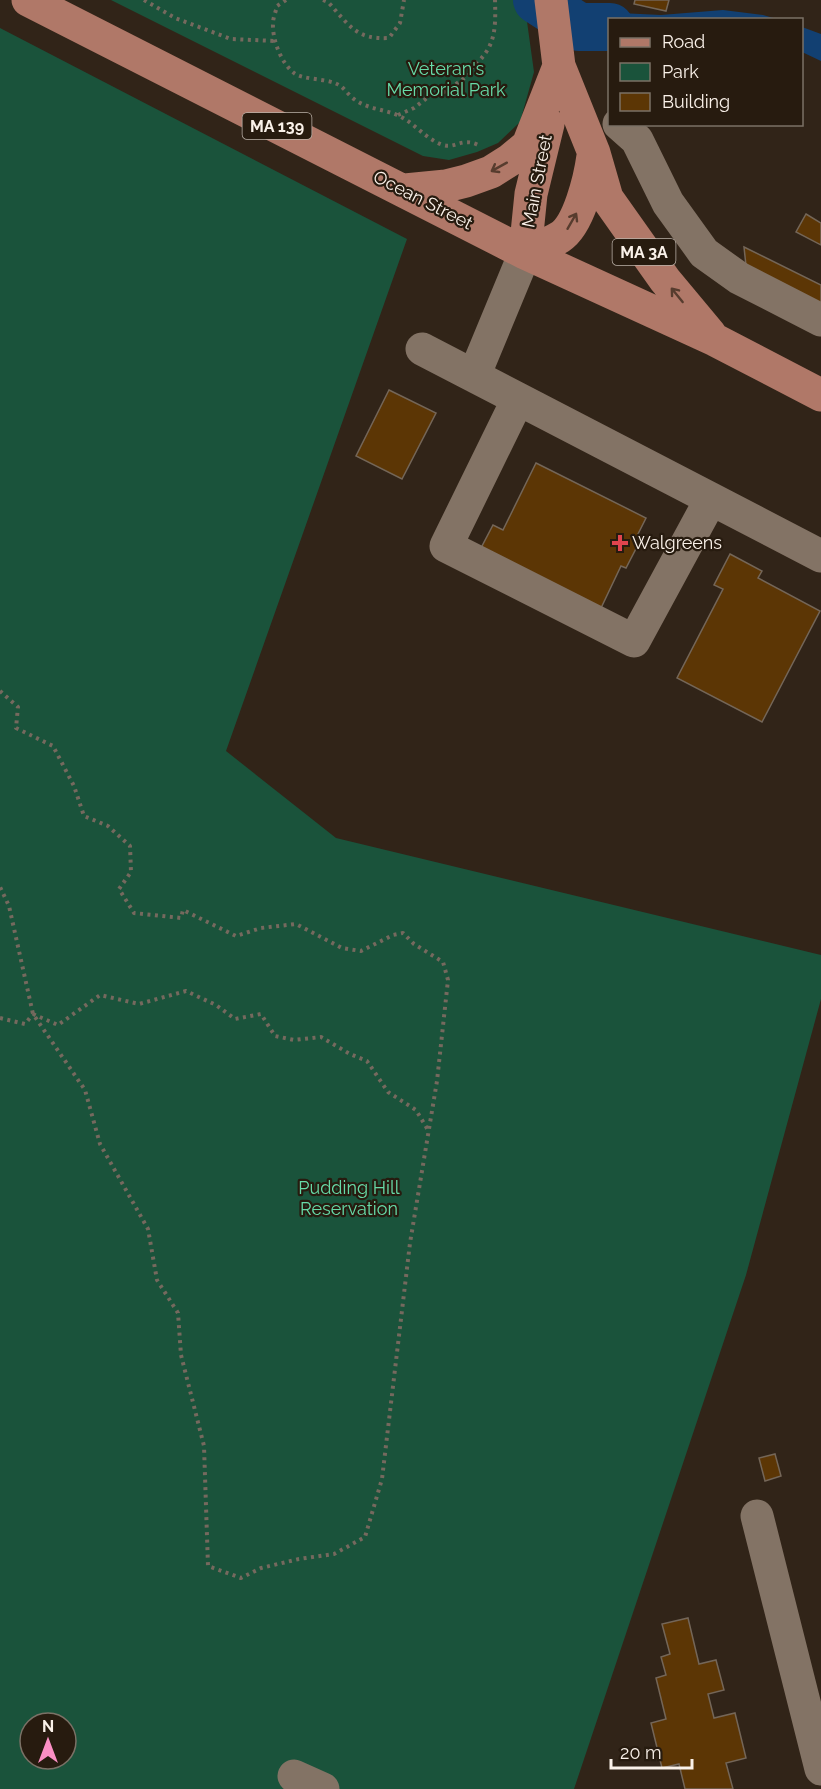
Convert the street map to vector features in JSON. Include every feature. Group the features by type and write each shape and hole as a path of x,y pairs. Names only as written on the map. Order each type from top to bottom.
{"main road":[{"name":"Ocean Street","path":"28,0 525,253 715,340 774,373 821,395"},
{"name":"Main Street","path":"525,253 531,194 543,149 558,54 551,1"},
{"path":"405,190 446,186 466,181 490,172 510,160 528,145 558,54"},
{"name":"Main Street","path":"525,253 562,236 571,224 586,189 594,153 596,122 558,54"},
{"name":"MA 3A","path":"594,153 606,198 660,273 715,340"}],"lane":[{"path":"621,126 637,140 668,203 704,253 739,278 821,320"},
{"path":"474,376 525,253"},
{"path":"422,349 821,556"},
{"path":"518,399 446,546 634,641 711,499"},
{"path":"757,1516 821,1769"}],"path":[{"path":"144,0 175,18 231,39 275,41"},
{"path":"286,0 277,6 273,22 275,41 293,73 305,77 318,77 339,85 355,100 372,108 398,115 431,140 446,146 470,141 479,145 483,152"},
{"path":"323,0 328,2 353,30 373,39 390,38 400,23 404,0"},
{"path":"398,115 414,108 432,94 440,95 469,75 469,70 483,59 492,44 495,0"},
{"path":"0,691 18,708 16,728 53,746 74,786 84,816 108,826 130,846 131,872 119,889 134,913 182,918 183,910 236,936 261,928 296,924 342,948 361,951 393,935 403,933 414,944 443,962 448,980 437,1080 410,1243 382,1479 365,1538 334,1554 261,1568 241,1578 208,1566 204,1446 181,1355 178,1313 157,1280 148,1229 100,1144 85,1090 33,1014 9,906 0,887"},
{"path":"33,1014 58,1025 100,995 139,1004 186,991 216,1005 235,1019 261,1014 275,1036 294,1040 321,1037 367,1061 388,1092 416,1110 429,1132"},
{"path":"0,1018 25,1024 33,1014"}],"green space":[{"name":"Veteran's Memorial Park","path":"111,0 524,0 534,72 520,122 498,143 449,160 423,156"},
{"name":"Pudding Hill Reservation","path":"0,28 407,239 226,751 336,838 821,955 821,999 746,1275 574,1789 0,1789"}],"water":[{"path":"723,10 774,18 608,18 608,43 580,44 578,11 661,15"},
{"path":"803,27 821,34 821,61 803,52"}],"building":[{"path":"635,0 669,0 666,11 634,4"},
{"path":"806,214 821,223 821,245 796,232"},
{"path":"744,247 821,285 821,311 747,275"},
{"path":"389,390 436,413 402,479 356,456"},
{"name":"Walgreens","path":"536,463 646,518 638,534 642,537 626,568 621,566 601,608 481,548 493,525 503,530"},
{"path":"730,554 762,571 758,578 820,611 762,722 677,678 723,589 714,585"},
{"path":"775,1454 781,1476 765,1481 759,1458"},
{"path":"688,1618 699,1664 716,1660 724,1690 708,1694 714,1718 735,1713 746,1758 726,1763 733,1789 685,1789 679,1764 662,1768 651,1723 666,1719 656,1678 666,1675 661,1657 670,1654 662,1624"}],"waterway":[{"path":"537,0 579,27 608,27"}],"place":[{"name":"Walgreens","path":"620,543"}]}
